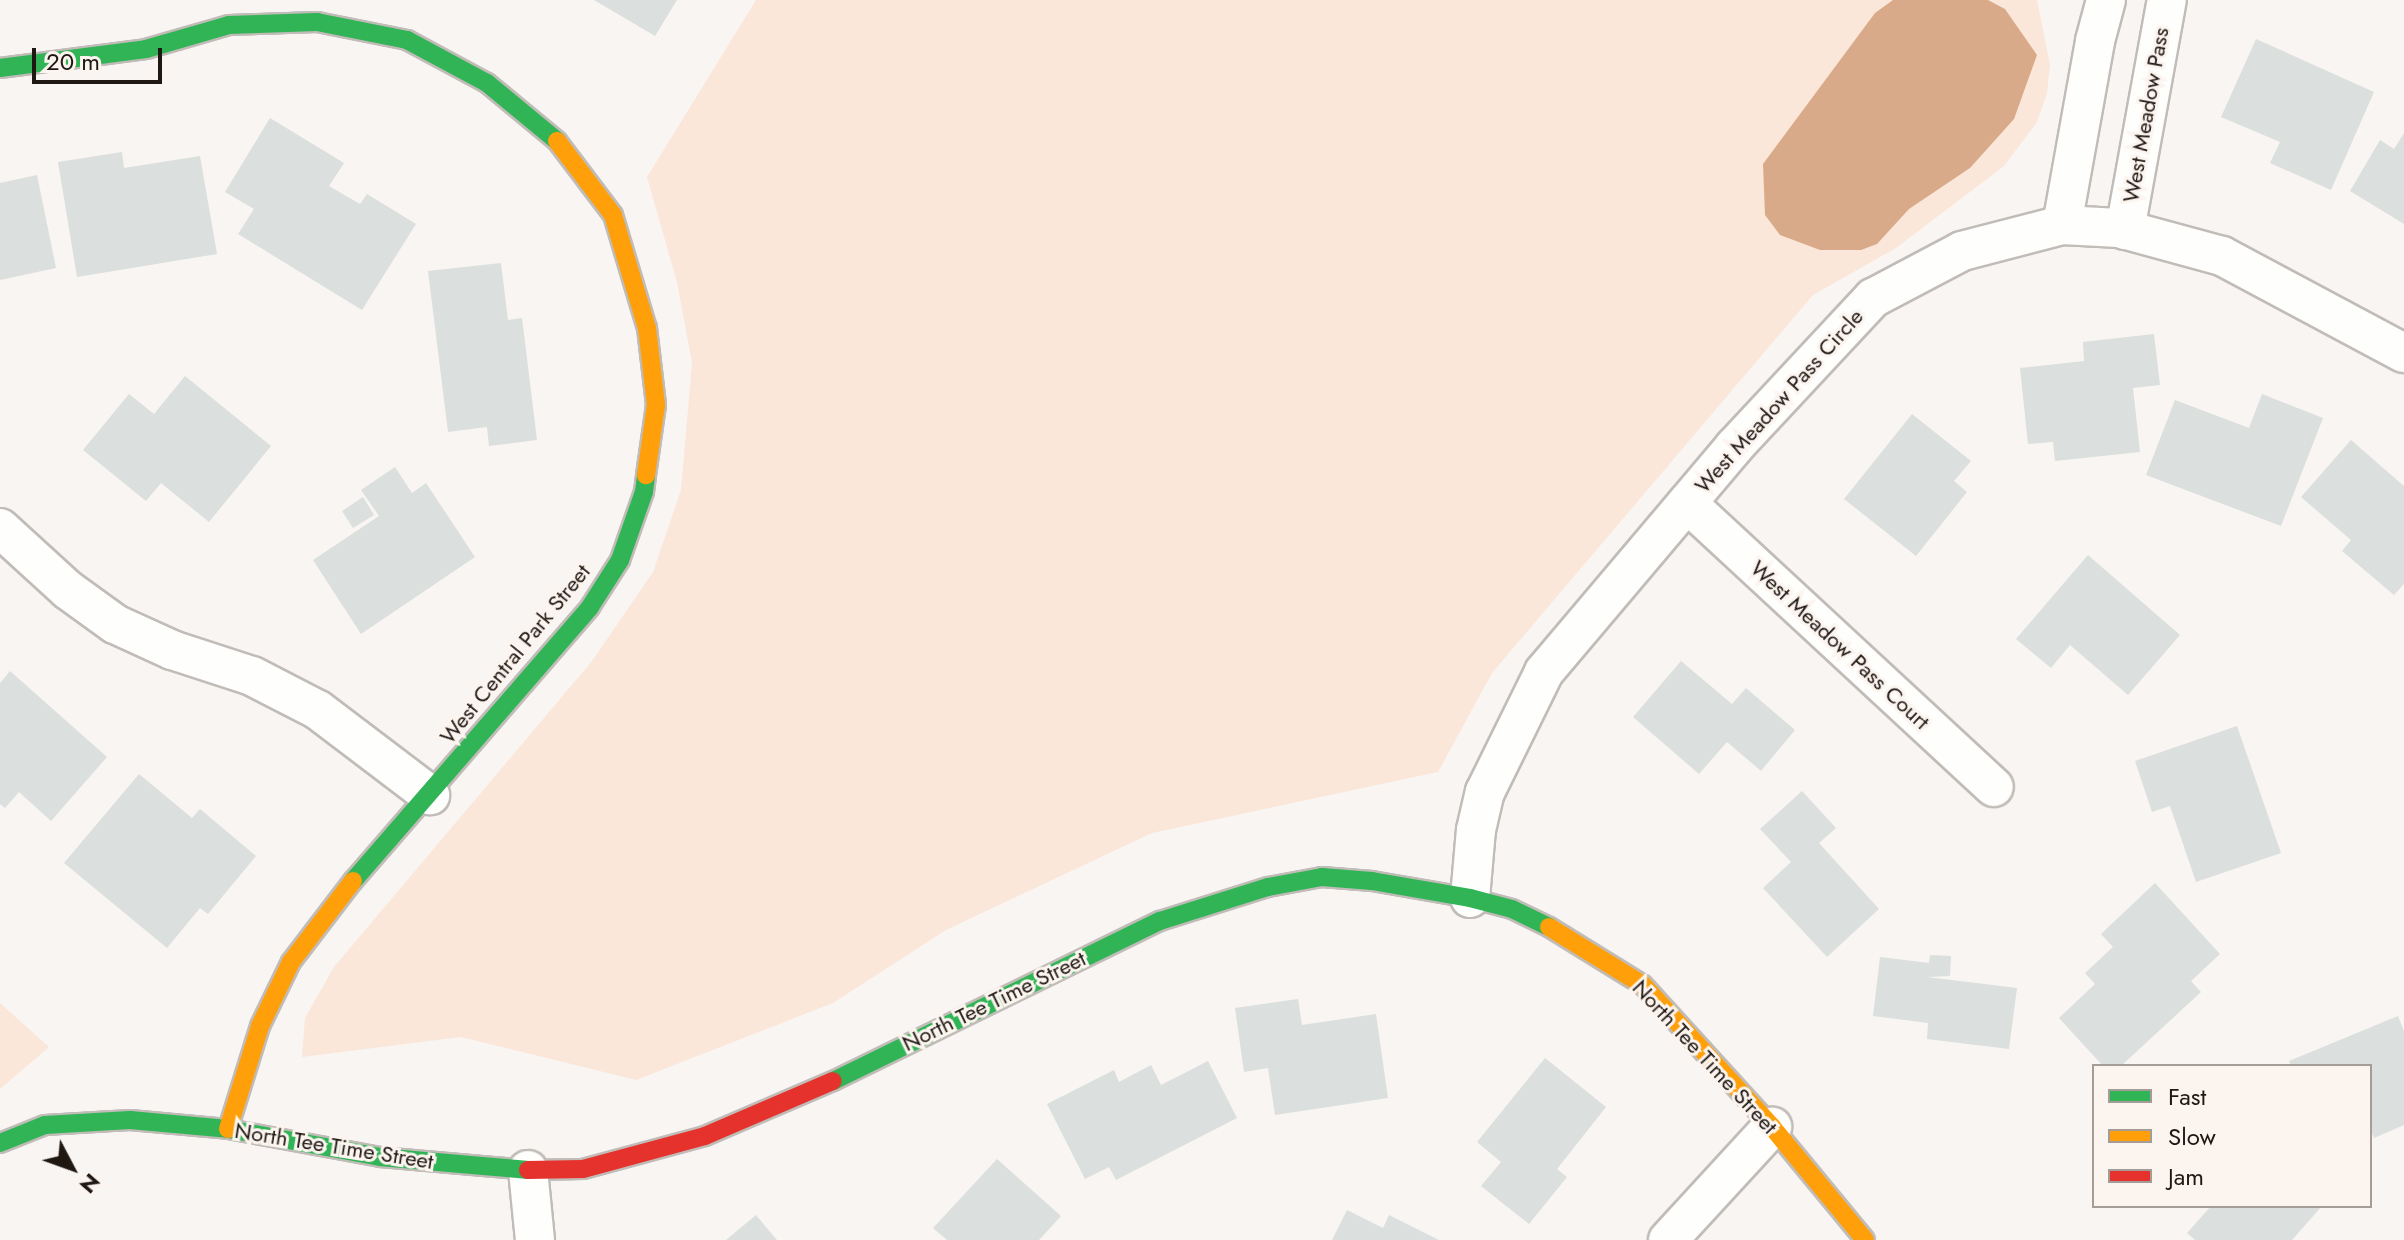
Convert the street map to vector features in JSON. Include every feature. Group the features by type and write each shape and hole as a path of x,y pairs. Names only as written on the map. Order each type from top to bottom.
{"street":[{"path":"2062,225 2095,41 2106,0"},
{"name":"West Meadow Pass","path":"2125,230 2167,0"},
{"name":"West Central Park Street","path":"0,68 146,49 229,25 317,22 407,40 487,83 561,145 613,215 647,328 656,405 644,492 620,560 590,607 430,795 338,897 291,962 260,1026 228,1129"},
{"name":"West Meadow Pass Circle","path":"1470,898 1476,830 1485,792 1544,672 1687,503 1873,298 1962,251 2062,225 2125,230 2222,256 2404,353"},
{"name":"West Meadow Pass Court","path":"1687,503 1994,787"},
{"path":"0,528 68,590 115,624 172,650 252,676 318,710 430,795"},
{"name":"North Tee Time Street","path":"0,1143 45,1125 130,1120 228,1129 380,1157 528,1170 583,1169 705,1136 818,1088 1160,921 1268,887 1322,877 1372,881 1470,898 1512,909 1571,937 1643,985 1772,1127 1865,1240"},
{"path":"1668,1240 1772,1127"},
{"path":"528,1170 535,1240"}],"shaded area":[{"path":"756,0 2037,0 2050,65 2047,93 2037,122 2004,166 1896,248 1813,295 1492,673 1438,772 1152,833 946,930 833,1003 636,1080 461,1037 302,1057 305,1018 334,967 592,661 653,572 681,490 692,363 677,282 647,177"},
{"path":"1893,0 1988,0 2005,9 2037,55 2014,119 1970,168 1909,209 1877,244 1861,250 1820,250 1780,235 1765,215 1763,164 1875,13"},
{"path":"0,1003 49,1047 0,1089"}],"building":[{"path":"594,0 677,0 655,36"},
{"path":"2256,39 2374,92 2331,190 2270,163 2280,142 2221,117"},
{"path":"270,118 344,163 329,186 360,204 367,194 416,224 362,310 238,234 254,209 225,192"},
{"path":"2404,133 2404,224 2350,191 2380,140 2394,149"},
{"path":"122,152 124,168 200,156 217,254 77,277 58,162"},
{"path":"37,175 56,268 0,280 0,183"},
{"path":"501,263 508,320 522,318 537,440 489,446 487,427 448,432 428,271"},
{"path":"2154,334 2160,385 2133,388 2140,452 2055,461 2053,442 2028,444 2020,368 2084,361 2083,342"},
{"path":"185,376 271,446 209,522 161,483 146,501 83,450 129,394 154,414"},
{"path":"2262,394 2323,418 2281,526 2146,475 2175,400 2249,428"},
{"path":"1912,414 1971,461 1954,481 1967,492 1916,556 1844,499"},
{"path":"2351,440 2404,486 2404,584 2394,595 2342,551 2351,540 2301,497"},
{"path":"395,467 412,493 426,483 475,557 361,634 313,560 379,516 361,490"},
{"path":"363,497 374,515 353,528 342,511"},
{"path":"2088,555 2180,635 2128,695 2070,645 2051,668 2016,639"},
{"path":"1681,661 1732,704 1746,688 1795,730 1761,771 1727,742 1699,774 1633,717"},
{"path":"10,671 107,757 51,821 19,792 5,808 0,804 0,683"},
{"path":"2237,726 2281,853 2196,882 2170,806 2152,812 2135,761"},
{"path":"139,774 192,818 200,809 256,856 208,914 200,908 167,948 64,863"},
{"path":"1802,791 1836,828 1819,843 1879,909 1827,957 1763,888 1791,862 1760,829"},
{"path":"2155,883 2220,954 2191,981 2201,992 2123,1064 2101,1064 2059,1018 2095,984 2085,973 2113,947 2101,934"},
{"path":"1930,955 1951,956 1950,976 1927,977 2017,988 2009,1049 1927,1039 1928,1023 1873,1016 1880,957 1929,963"},
{"path":"1298,999 1302,1025 1376,1014 1388,1098 1275,1115 1268,1068 1244,1072 1235,1008"},
{"path":"2398,1016 2404,1031 2404,1125 2374,1138 2372,1064 2290,1064 2289,1061"},
{"path":"1545,1058 1606,1107 1557,1169 1567,1177 1529,1224 1481,1186 1501,1162 1477,1142"},
{"path":"1208,1061 1237,1118 1116,1180 1109,1167 1085,1179 1047,1104 1114,1070 1119,1082 1151,1065 1161,1085"},
{"path":"997,1159 1061,1216 1039,1240 947,1240 933,1228"},
{"path":"2209,1208 2320,1208 2292,1240 2195,1240 2187,1233"},
{"path":"1347,1210 1383,1228 1389,1215 1439,1240 1332,1240"},
{"path":"756,1215 777,1240 726,1240"}],"traffic: fast":[{"path":"0,68 146,49 229,25 317,22 407,40 487,83 557,141"},
{"path":"353,881 590,607 620,560 644,492 646,475"},
{"path":"833,1081 1160,921 1268,887 1322,877 1372,881 1470,898 1512,909 1549,927"},
{"path":"0,1143 45,1125 130,1120 228,1129 380,1157 528,1170"}],"traffic: slow":[{"path":"557,141 613,215 647,328 656,405 646,475"},
{"path":"228,1129 260,1026 291,962 353,881"},
{"path":"1549,927 1643,985 1772,1127 1865,1240"}],"traffic: jam":[{"path":"528,1170 583,1169 705,1136 833,1081"}]}
